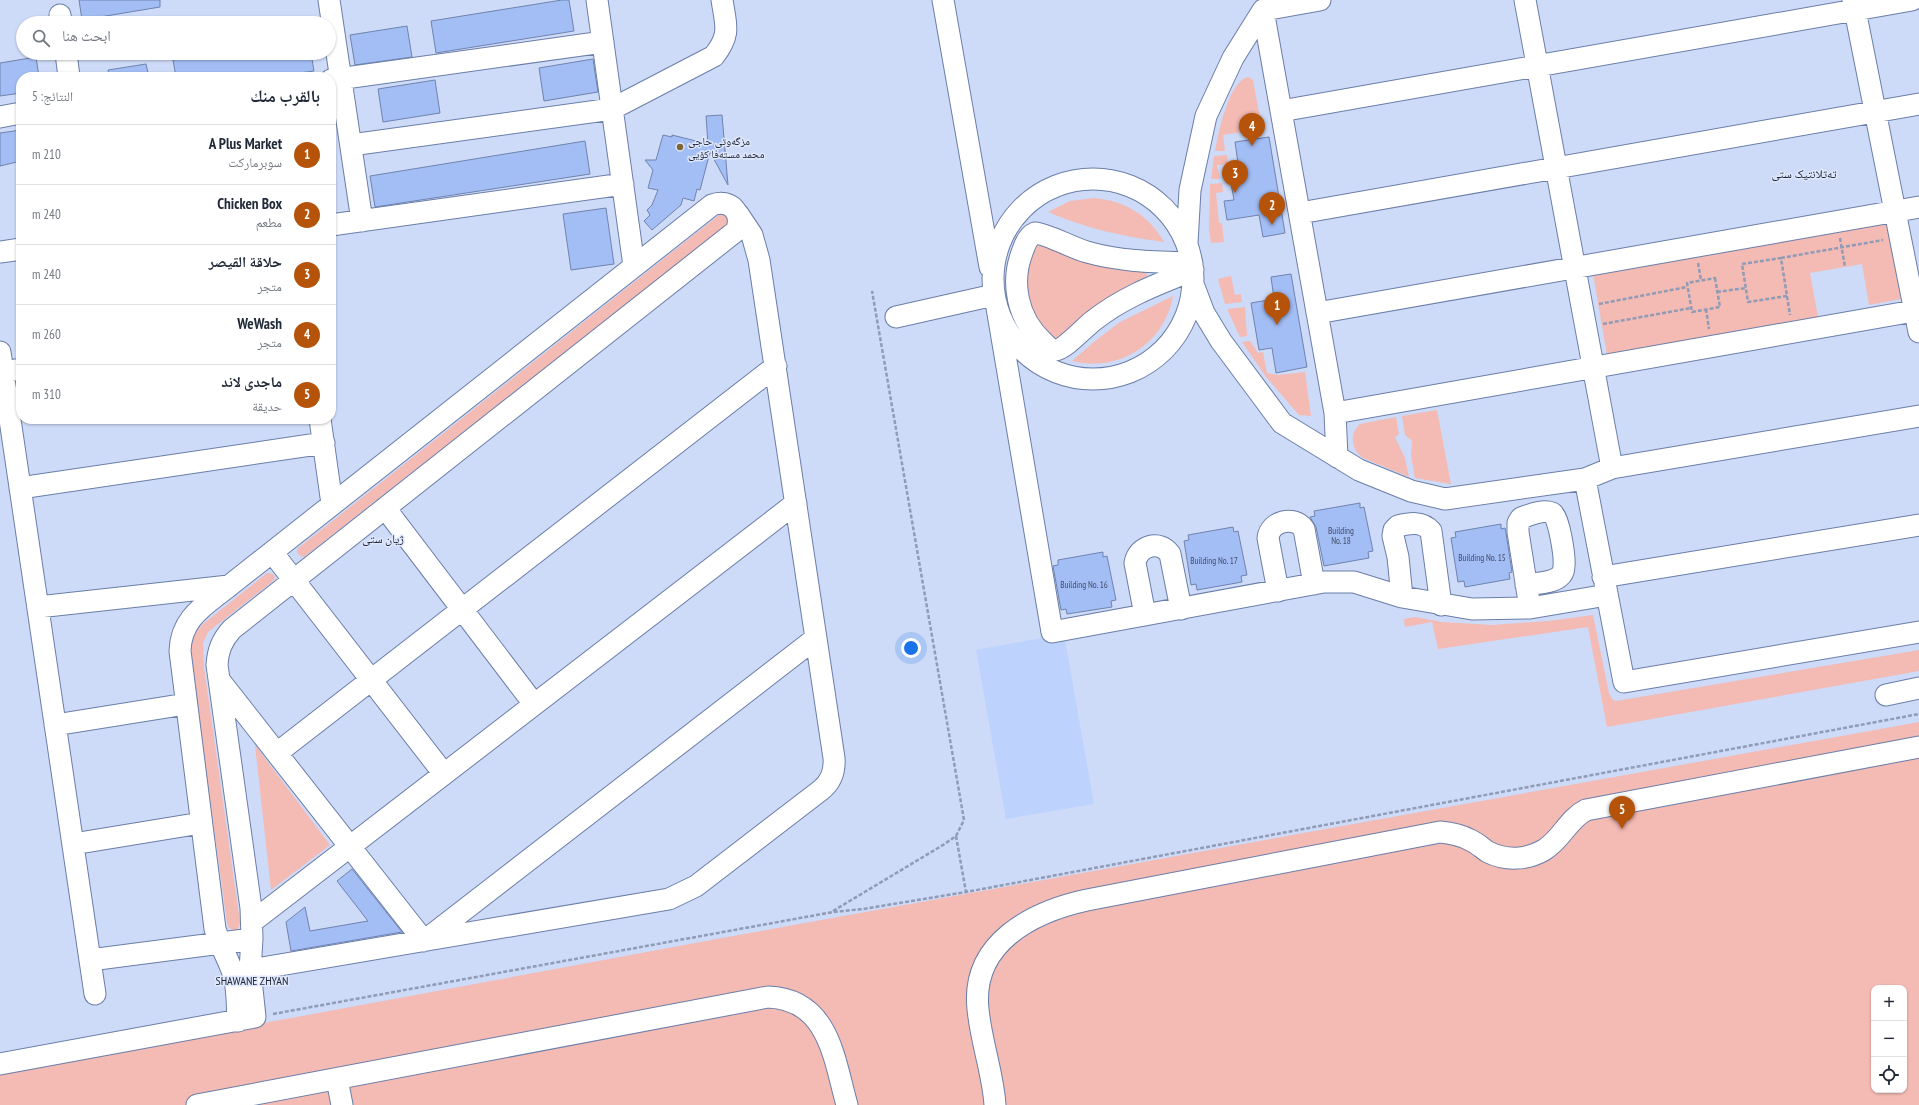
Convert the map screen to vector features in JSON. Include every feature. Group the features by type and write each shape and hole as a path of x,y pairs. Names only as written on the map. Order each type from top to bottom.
{"street":[{"path":"597,0 634,266"},
{"path":"351,145 612,109 714,56 723,44 727,28 722,0"},
{"path":"943,0 1052,632 1314,584 1354,582 1402,597 1441,605 1472,609 1530,608 1605,586 1919,525"},
{"path":"1159,204 1170,207 1181,204 1188,196 1206,116 1233,58 1264,10 1320,0"},
{"path":"1525,0 1612,468"},
{"path":"1281,111 1537,66 1854,5 1912,0"},
{"path":"335,1 335,16"},
{"path":"1854,5 1917,310 1919,332"},
{"path":"1264,10 1335,413 1338,457"},
{"path":"362,221 351,145 336,79 603,42"},
{"path":"67,60 68,72"},
{"path":"336,60 336,72"},
{"path":"1300,213 1919,104"},
{"path":"0,117 16,114"},
{"path":"1213,328 1205,320 1190,320 1181,327 1162,352 1139,368 1106,378 1078,378 1045,367 1023,350 1006,328 994,295 995,259 1005,231 1023,207 1047,190 1076,181 1106,180 1134,188 1159,204 1177,224 1186,243 1204,313 1221,341 1282,423 1359,470 1411,491 1445,499 1584,480 1612,468 1919,416"},
{"path":"336,224 623,184"},
{"path":"1186,243 1190,190"},
{"path":"247,1019 237,994 234,976 215,929 180,651 182,631 194,614 712,205 724,203 735,209 752,236 756,248 776,366 816,638 834,764 832,776 821,790 696,886 669,899 424,942 250,970"},
{"path":"1317,313 1919,208"},
{"path":"247,1019 252,930 219,680 218,654 225,636 736,231 739,220 738,214"},
{"path":"1035,233 1080,250 1107,257 1193,272 1153,286 1115,306 1081,331 1061,349 1056,350 1048,346 1033,332 1023,315 1017,296 1016,277 1020,257 1028,239 1035,233"},
{"path":"0,252 16,249"},
{"path":"1181,327 1190,305 1193,272"},
{"path":"896,317 994,295"},
{"path":"1335,413 1917,310"},
{"path":"8,364 20,488 95,994"},
{"path":"276,753 776,366"},
{"path":"321,424 332,504"},
{"path":"20,488 324,443"},
{"path":"1584,480 1624,682 1919,632"},
{"path":"90,960 219,942 252,930 350,847 796,503"},
{"path":"386,508 534,704"},
{"path":"1278,591 1268,531 1280,522 1293,521 1300,523 1304,529 1314,584"},
{"path":"1402,597 1398,557 1393,536 1394,530 1398,526 1419,523 1426,526 1431,531 1441,605"},
{"path":"1145,615 1135,563 1136,555 1141,550 1148,547 1160,546 1166,549 1170,554 1181,609"},
{"path":"272,552 444,774"},
{"path":"1526,585 1530,608"},
{"path":"38,607 230,586"},
{"path":"424,942 816,638"},
{"path":"219,680 424,942"},
{"path":"1886,695 1919,688"},
{"path":"55,725 186,704"},
{"path":"996,1105 978,1008 978,996 982,972 993,951 1009,934 1031,919 1059,907 1087,900 1440,832 1462,836 1476,843 1488,852 1506,858 1526,857 1551,845 1569,822 1586,810 1919,747"},
{"path":"73,844 202,823"},
{"path":"197,1105 756,999 782,998 804,1007 816,1018 824,1030 831,1047 847,1105"},
{"path":"0,1064 247,1019"},
{"path":"337,1079 342,1105"}],"path":[{"path":"1787,296 1748,302 1742,264 1890,238"},
{"path":"1842,247 1845,267"},
{"path":"1697,256 1701,280"},
{"path":"1781,258 1791,322"},
{"path":"1715,278 1720,307 1692,312 1687,288 1687,282 1715,278"},
{"path":"1598,304 1687,288"},
{"path":"1717,292 1746,288"},
{"path":"833,912 956,836 964,820 872,291"},
{"path":"1602,324 1691,308"},
{"path":"1706,309 1710,336"},
{"path":"247,1019 833,912 863,910 966,892 1919,714"},
{"path":"956,836 966,892"}],"shaded area":[{"path":"1248,77 1253,80 1262,129 1223,135 1225,151 1215,151 1222,121 1230,97 1241,81"},
{"path":"1227,155 1228,164 1217,165 1220,179 1211,179 1214,156"},
{"path":"1222,183 1223,192 1216,193 1219,223 1222,223 1224,242 1211,243 1209,229 1210,184"},
{"path":"1094,198 1116,202 1135,211 1151,224 1164,242 1105,231 1077,223 1048,212 1070,201"},
{"path":"724,214 728,217 727,225 304,557 300,556 297,549 719,215"},
{"path":"1887,222 1901,299 1869,305 1862,264 1810,273 1818,317 1607,355 1593,274"},
{"path":"1035,239 1146,266 1147,276 1109,297 1087,313 1056,343 1049,337 1037,321 1027,294 1025,271"},
{"path":"1231,276 1235,295 1241,294 1242,302 1225,304 1218,279"},
{"path":"1173,296 1168,313 1160,328 1150,340 1137,351 1123,358 1106,363 1090,364 1072,361 1120,322"},
{"path":"1245,307 1247,336 1240,337 1227,309"},
{"path":"1250,341 1258,353 1263,352 1267,373 1278,375 1305,372 1311,416 1299,415 1266,377 1242,342"},
{"path":"1437,410 1451,484 1415,478 1411,456 1412,441 1405,435 1402,416"},
{"path":"1396,417 1399,434 1395,437 1405,458 1409,477 1363,458 1354,446 1354,432 1360,424"},
{"path":"267,573 273,574 275,578 273,581 208,632 203,643 204,667 240,922 238,929 233,930 229,928 227,923 192,669 191,642 196,632 203,624"},
{"path":"1593,615 1609,693 1612,699 1616,701 1919,650 1919,671 1607,727 1588,627 1438,649 1432,622 1405,627 1404,619 1415,617 1442,622 1492,625 1548,621"},
{"path":"1064,634 1094,804 1006,819 976,650"},
{"path":"1919,722 1919,1105 0,1105 0,1072 733,936"},
{"path":"255,745 330,845 271,890"}],"building":[{"path":"79,0 160,0 160,7 106,16 81,16"},
{"path":"569,0 574,31 436,53 431,21"},
{"path":"407,26 412,57 355,65 350,35"},
{"path":"593,59 598,92 544,101 539,68"},
{"path":"18,60 36,60 38,72 16,72 16,94 0,96 0,63"},
{"path":"173,60 312,60 314,71 307,72 175,72"},
{"path":"146,64 148,72 108,72 108,70"},
{"path":"435,80 440,113 383,122 378,89"},
{"path":"722,115 728,185 710,152 700,190 697,189 694,201 683,198 681,205 652,230 644,221 650,215 647,210 652,205 658,190 648,188 653,170 645,160 656,160 663,135 672,137 672,135 708,144 706,116"},
{"path":"16,131 16,162 0,166 0,133"},
{"path":"1269,137 1285,233 1263,237 1259,215 1227,220 1224,201 1234,200 1229,172 1239,170 1235,142"},
{"path":"585,141 590,174 375,207 370,176"},
{"path":"606,208 614,264 571,270 563,214"},
{"path":"1291,274 1307,367 1276,373 1272,348 1259,350 1251,303 1274,299 1271,277"},
{"path":"1360,503 1360,508 1364,507 1373,551 1368,552 1369,558 1324,566 1316,527 1310,517 1315,516 1314,511"},
{"path":"1501,524 1501,529 1505,528 1506,533 1512,572 1509,573 1510,579 1465,587 1464,581 1458,582 1451,538 1456,537 1455,532"},
{"path":"1233,527 1234,532 1238,531 1247,575 1241,576 1242,582 1197,590 1196,584 1191,585 1184,541 1189,540 1188,535"},
{"path":"1103,552 1103,557 1107,556 1116,600 1111,601 1112,607 1067,614 1066,609 1061,610 1053,566 1058,565 1058,560"},
{"path":"352,869 402,932 291,951 286,922 305,907 310,931 368,921 337,881"}],"place":[{"name":"WeWash","path":"1252,146"},
{"name":"مزگەوتی حاجی محمد مستەفا کۆیی","path":"680,147"},
{"name":"حلاقة القيصر","path":"1235,193"},
{"name":"Chicken Box","path":"1272,225"},
{"name":"A Plus Market","path":"1277,325"},
{"name":"ماجدی لاند","path":"1622,829"}],"district":[{"name":"تەتلانتیک ستی","path":"1804,174"},
{"name":"ژیان ستی","path":"383,539"},
{"name":"SHAWANE ZHYAN","path":"252,981"}]}
